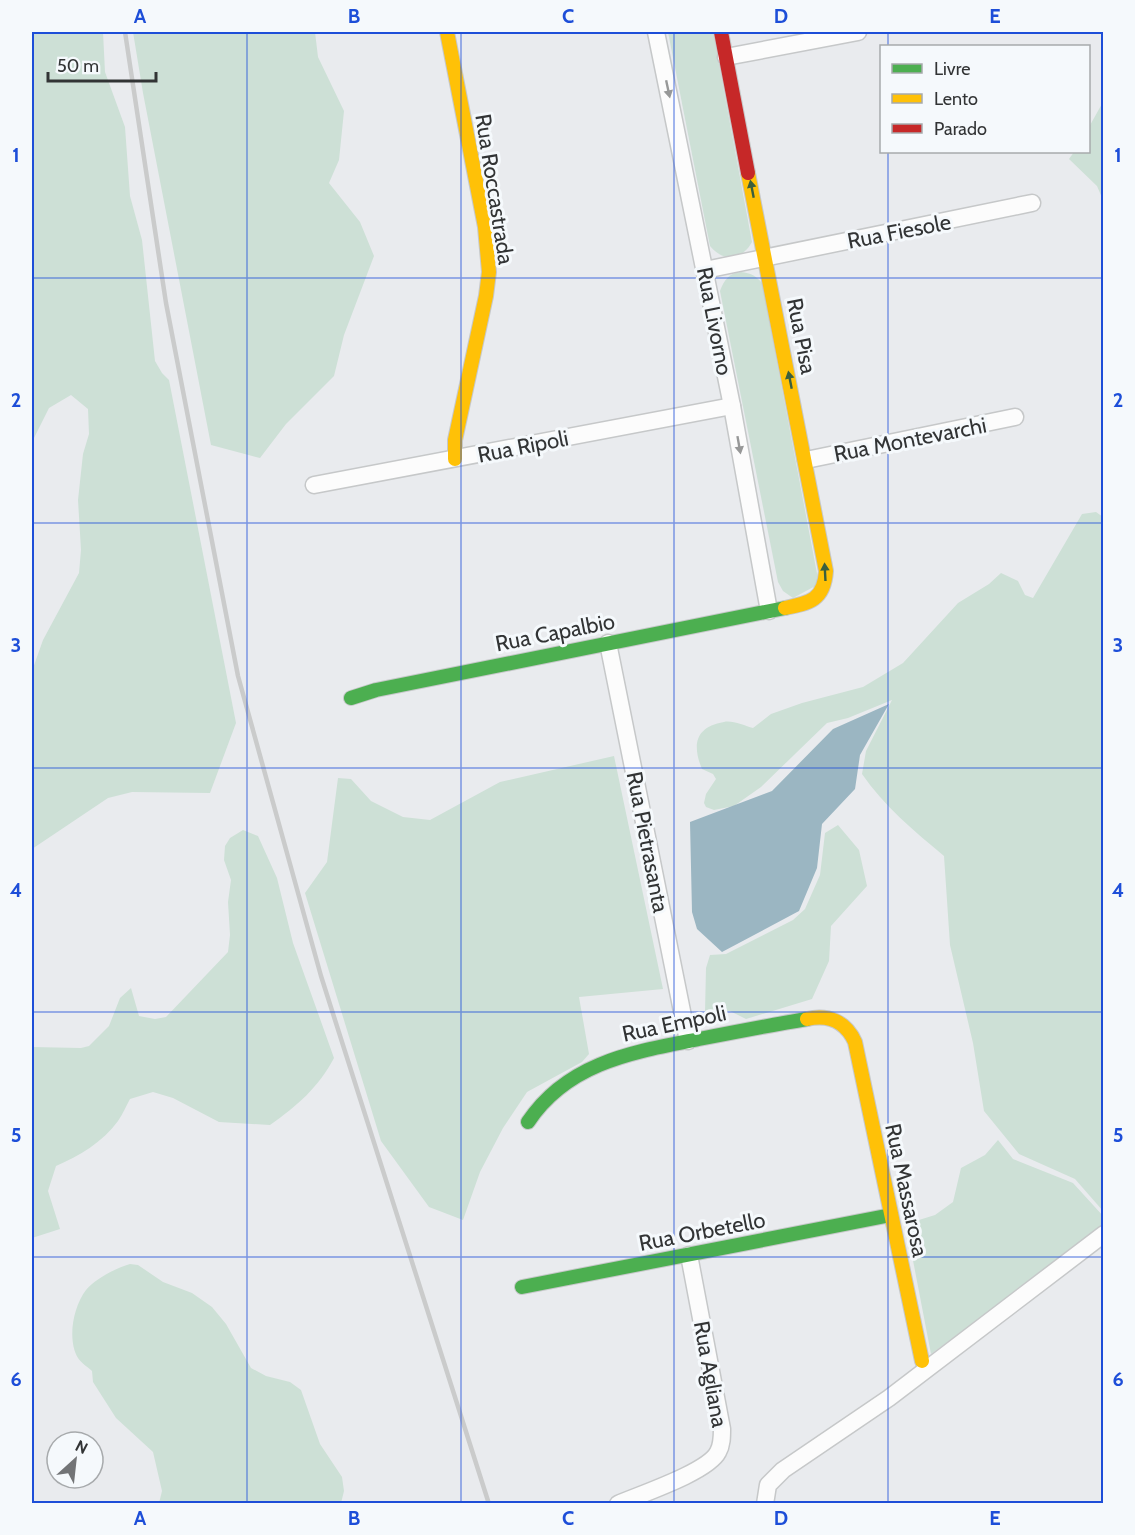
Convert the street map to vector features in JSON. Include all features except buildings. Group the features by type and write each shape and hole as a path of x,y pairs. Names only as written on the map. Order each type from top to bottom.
{"street":[{"name":"Rua Roccastrada","path":"447,32 484,227 489,272 486,296 455,440 455,459"},
{"name":"Rua Livorno","path":"656,32 732,405 769,611"},
{"name":"Rua Pisa","path":"721,32 826,571 824,588 817,598 769,611"},
{"path":"726,57 858,32"},
{"name":"Rua Fiesole","path":"705,270 1032,204"},
{"name":"Rua Ripoli","path":"314,485 732,405"},
{"name":"Rua Montevarchi","path":"806,460 1015,417"},
{"name":"Rua Capalbio","path":"351,698 376,690 769,611"},
{"name":"Rua Pietrasanta","path":"608,643 688,1041"},
{"name":"Rua Empoli","path":"528,1122 542,1103 575,1079 605,1060 629,1053 815,1017 838,1020 848,1029"},
{"name":"Rua Massarosa","path":"848,1029 855,1039 858,1051 922,1360"},
{"name":"Rua Orbetello","path":"522,1287 891,1215"},
{"path":"765,1503 768,1485 783,1470 889,1398 1104,1234"},
{"name":"Rua Agliana","path":"618,1503 697,1470 713,1459 722,1442 722,1429 689,1255"}],"green space":[{"path":"32,32 103,32 105,72 125,127 130,196 142,240 155,361 169,380 236,723 210,793 132,792 108,798 32,849 32,671 43,640 79,573 81,550 78,500 83,454 89,434 88,409 71,395 49,408 32,442"},
{"path":"133,32 315,32 318,57 344,111 339,160 329,183 360,222 374,256 344,335 334,376 286,424 260,458 211,445"},
{"path":"668,32 713,32 752,242 738,256 721,255 710,246"},
{"path":"1103,102 1103,200 1097,186 1069,159 1073,153 1090,153 1090,125"},
{"path":"741,272 753,275 762,283 819,584 793,598 783,591 778,582 720,291 728,278"},
{"path":"1096,512 1103,517 1103,1211 1075,1179 1019,1154 984,1111 973,1043 950,945 944,856 890,807 862,774 866,751 892,700 848,718 827,723 761,787 734,806 714,810 706,807 704,803 706,794 716,779 713,774 702,769 697,752 698,738 714,724 731,722 753,728 771,714 802,703 863,687 903,663 958,603 989,584 1001,573 1018,581 1025,595 1033,598 1082,514"},
{"path":"614,756 663,989 579,997 589,1054 582,1062 527,1092 503,1128 480,1172 463,1220 429,1207 381,1141 305,893 327,862 338,778 351,779 371,801 403,817 430,820 500,782"},
{"path":"838,825 859,850 867,886 831,926 829,961 812,999 746,1019 730,1011 705,1012 706,968 710,955 726,954 793,920 805,909 820,875 825,833"},
{"path":"243,830 258,836 277,878 293,943 334,1058 306,1096 270,1125 219,1122 173,1098 153,1092 130,1099 118,1121 98,1142 56,1166 48,1191 60,1229 32,1238 32,1047 81,1048 89,1046 109,1026 120,998 131,988 139,1016 155,1019 166,1017 228,952 230,935 228,902 231,880 224,860 225,846 230,838"},
{"path":"998,1140 1013,1159 1073,1183 1104,1217 1103,1228 931,1354 906,1224 935,1215 953,1202 961,1168 985,1155"},
{"path":"130,1264 138,1265 163,1282 192,1293 212,1307 226,1324 251,1368 266,1376 290,1382 301,1390 320,1444 342,1477 344,1491 341,1503 159,1503 162,1491 153,1452 116,1418 93,1382 92,1371 78,1358 73,1342 75,1314 86,1290 106,1274"}],"water":[{"path":"889,704 860,755 855,789 822,824 817,868 799,911 722,952 697,929 692,912 690,822 772,791 833,729"}],"railway":[{"path":"125,32 166,303 238,676 321,976 489,1504"}],"traffic: fast":[{"path":"351,698 376,690 785,608"},
{"path":"528,1122 544,1102 562,1086 604,1063 650,1049 807,1019"},
{"path":"522,1287 891,1215"}],"traffic: slow":[{"path":"447,32 485,227 489,272 486,296 455,440 455,459"},
{"path":"748,173 826,571 825,581 814,599 785,608"},
{"path":"807,1019 823,1018 836,1021 847,1029 855,1042 922,1361"}],"traffic: jam":[{"path":"721,32 748,173"}]}
